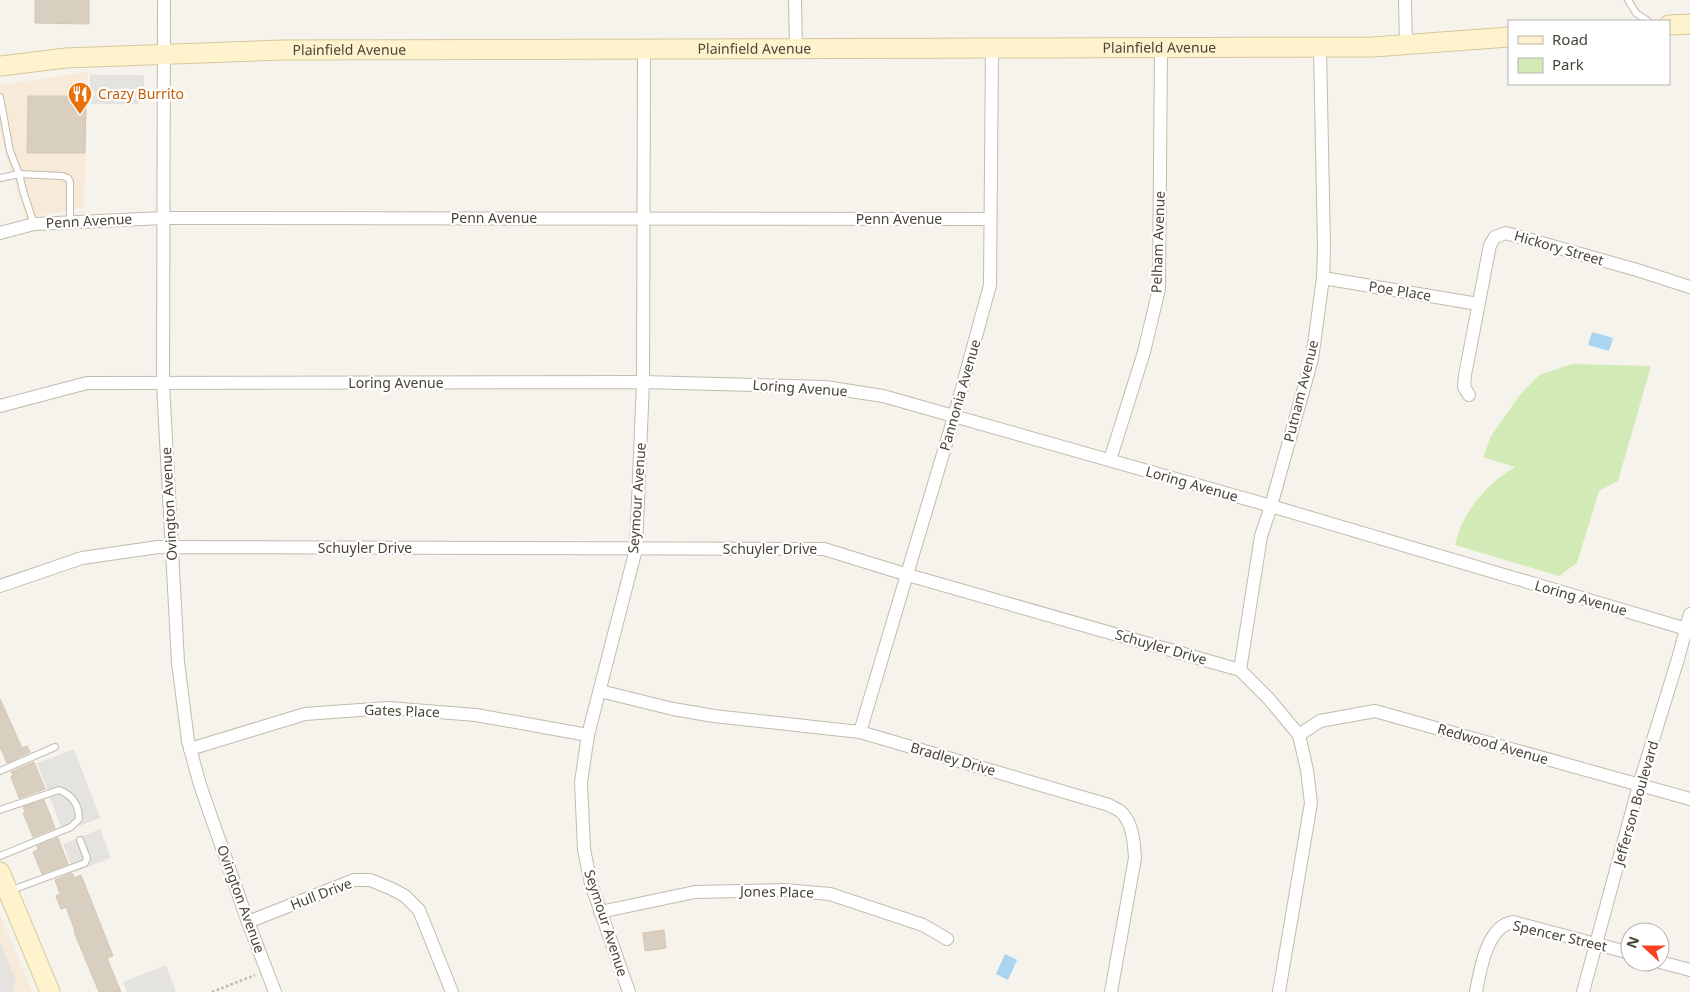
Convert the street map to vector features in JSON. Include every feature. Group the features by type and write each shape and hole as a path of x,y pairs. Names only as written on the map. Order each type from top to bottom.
{"street":[{"name":"Ovington Avenue","path":"164,0 163,384 178,662 190,749 200,785 248,922 275,992"},
{"path":"795,0 796,49"},
{"path":"1405,0 1406,44"},
{"path":"1670,25 1690,24"},
{"name":"Plainfield Avenue","path":"0,66 66,58 283,50 1320,48 1373,47 1508,37"},
{"name":"Pannonia Avenue","path":"860,732 954,417 990,285 992,48"},
{"name":"Pelham Avenue","path":"1110,460 1144,352 1159,289 1160,48"},
{"name":"Putnam Avenue","path":"1240,670 1261,536 1312,359 1324,247 1320,48"},
{"name":"Seymour Avenue","path":"629,992 591,884 584,849 581,782 588,735 636,549 643,382 644,50"},
{"name":"Penn Avenue","path":"0,233 34,224 164,218 990,219"},
{"name":"Hickory Street","path":"1478,304 1490,245 1495,237 1506,233 1690,287"},
{"name":"Poe Place","path":"1322,278 1478,304"},
{"path":"1469,395 1464,387 1465,375 1478,304"},
{"name":"Loring Avenue","path":"0,406 87,383 643,382 825,387 883,396 1271,506 1688,629"},
{"name":"Schuyler Drive","path":"0,586 82,558 158,547 824,549 908,575 1240,670"},
{"name":"Jefferson Boulevard","path":"1582,992 1640,785 1688,629 1690,614"},
{"path":"1240,670 1299,735 1307,770 1311,803 1279,992"},
{"name":"Bradley Drive","path":"600,691 673,709 714,716 860,732 1109,805 1121,812 1134,840 1134,858 1111,992"},
{"name":"Gates Place","path":"190,749 305,714 388,708 476,715 588,735"},
{"name":"Redwood Avenue","path":"1299,735 1320,721 1374,711 1690,799"},
{"path":"0,872 50,992"},
{"name":"Hull Drive","path":"248,922 354,880 370,880 405,896 419,910 452,992"},
{"name":"Jones Place","path":"600,912 695,892 784,890 830,894 923,925 947,939"},
{"name":"Spencer Street","path":"1476,992 1484,954 1498,929 1508,923 1513,922 1620,950"},
{"path":"1670,965 1690,970"}],"lane":[{"path":"1628,0 1636,13 1646,20"},
{"path":"0,96 10,151 34,224"},
{"path":"0,178 19,174 62,176 68,178 70,182 70,222"},
{"path":"0,771 55,747"},
{"path":"0,810 60,790 76,803 79,812 79,819 71,827 0,856"},
{"path":"8,892 85,863 87,858 80,840"}],"path":[{"path":"212,992 255,975"}],"shaded area":[{"path":"88,72 84,207 26,219 0,133 0,85"},
{"path":"90,74 142,75 144,76 144,92 138,104 90,104 96,92 90,91"},
{"path":"74,749 100,818 63,832 37,763"},
{"path":"100,829 111,858 74,872 63,844"},
{"path":"0,914 32,992 0,992"},
{"path":"0,942 16,980 13,992 0,992"},
{"path":"166,965 176,992 127,992 123,982"}],"green space":[{"path":"1572,364 1651,366 1618,481 1599,491 1577,563 1559,576 1455,545 1464,521 1477,500 1485,490 1515,467 1483,457 1491,436 1519,396 1539,375"}],"water":[{"path":"1592,332 1613,338 1609,351 1588,345"},
{"path":"1005,954 1017,960 1008,980 996,974"}],"building":[{"path":"35,0 89,0 89,24 35,23"},
{"path":"28,96 86,96 85,153 27,153"},
{"path":"0,699 22,748 27,746 30,752 7,763 0,747"},
{"path":"34,762 45,789 19,798 11,772"},
{"path":"44,800 55,828 33,837 23,813 25,812 23,807"},
{"path":"58,838 68,864 42,874 33,852 38,850 37,846"},
{"path":"72,873 74,878 81,875 113,956 107,958 121,992 99,992 74,932 66,907 61,909 56,896 60,894 55,880"},
{"path":"664,930 666,948 645,951 643,933"}],"place":[{"name":"Crazy Burrito","path":"80,115"}]}
